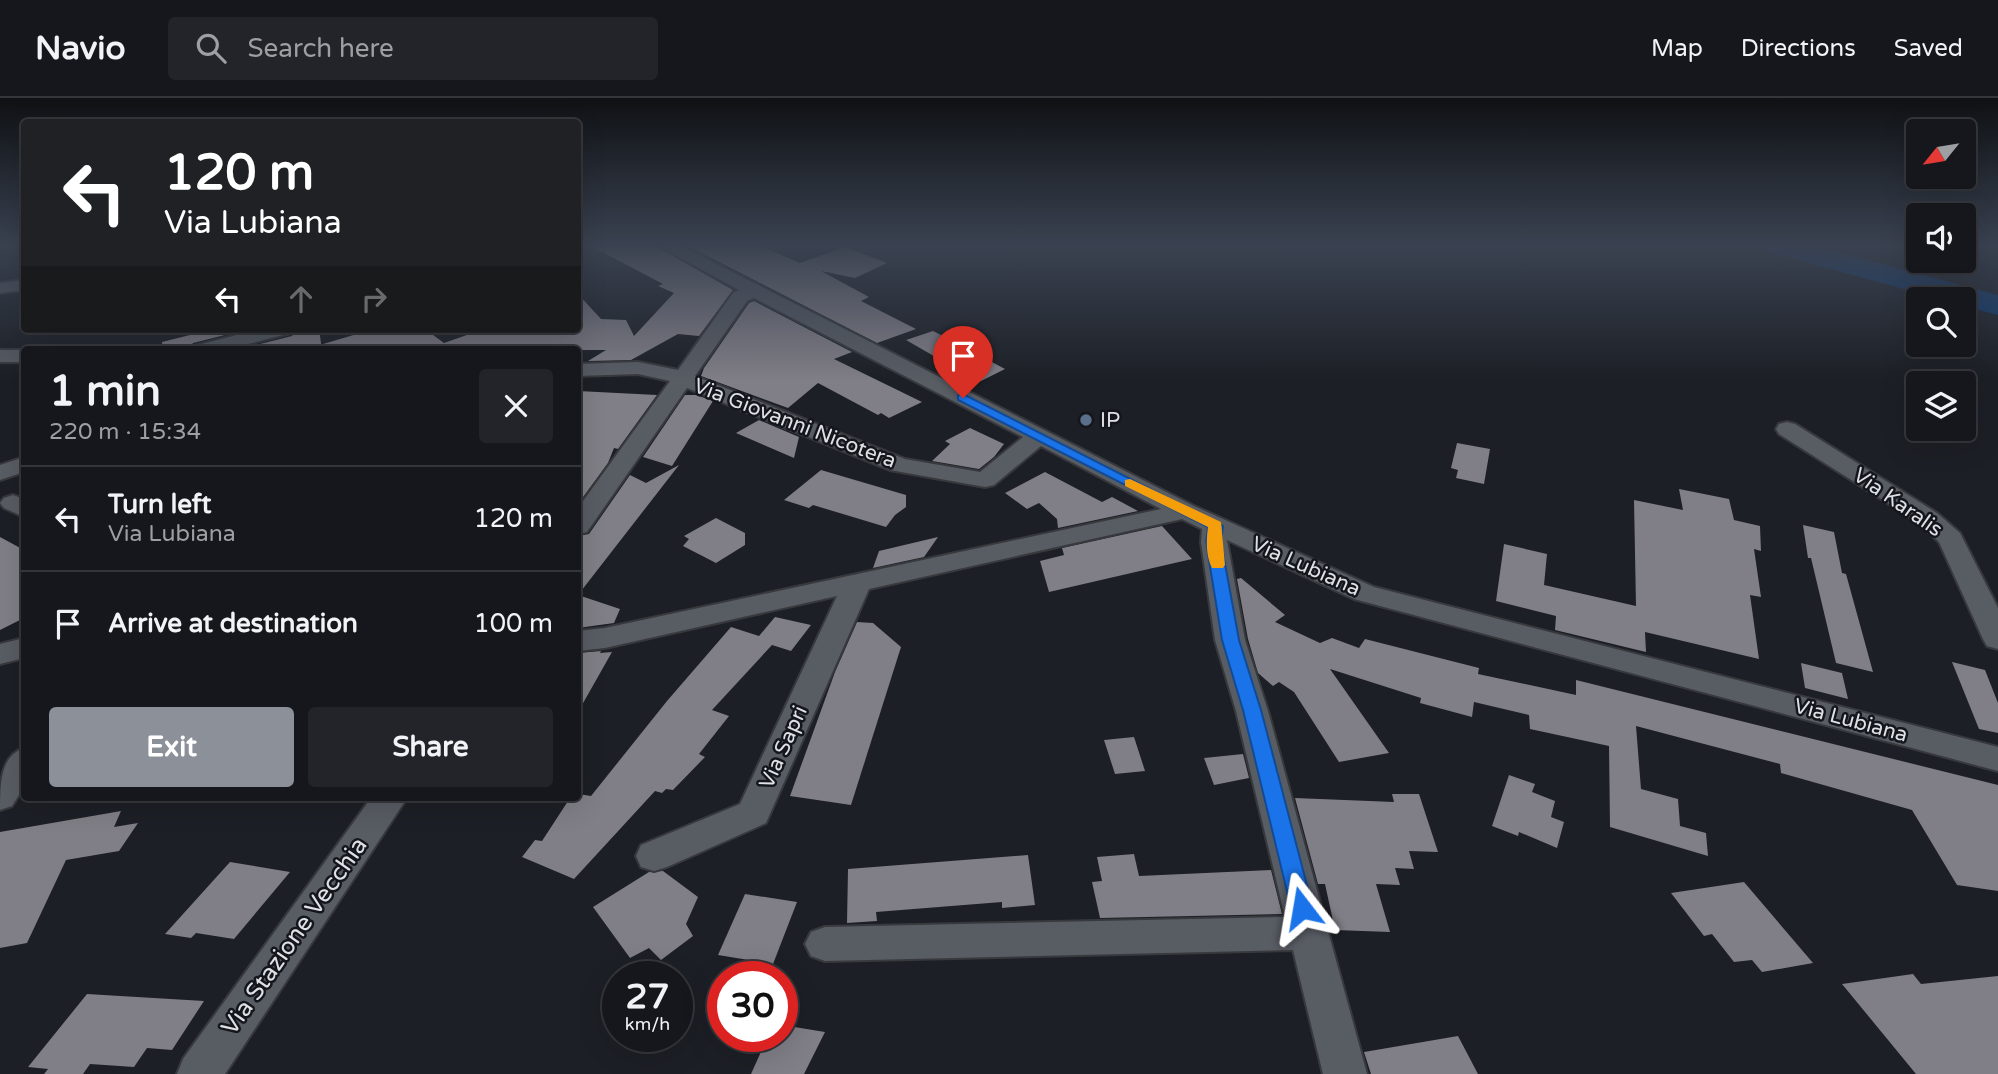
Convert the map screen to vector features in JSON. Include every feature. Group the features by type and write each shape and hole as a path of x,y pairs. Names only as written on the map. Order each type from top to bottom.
{"street":[{"name":"Via Lubiana","path":"750,290 1185,511 1364,593 1998,759"},
{"path":"581,522 740,297 753,291"},
{"path":"217,346 268,333"},
{"path":"0,356 21,356"},
{"name":"Via Giovanni Nicotera","path":"581,370 638,368 683,379 749,403 899,465 985,480 1039,436"},
{"name":"Via Karalis","path":"1787,429 1928,517 1951,539 1998,639"},
{"path":"0,473 21,465"},
{"path":"581,641 605,638 1185,511"},
{"path":"1216,526 1213,542 1230,640 1252,710 1345,1074"},
{"name":"Via Sapri","path":"654,856 753,813 858,582"},
{"path":"0,654 21,649"},
{"path":"0,797 21,765"},
{"name":"Via Stazione Vecchia","path":"199,1074 388,801"},
{"path":"825,944 1308,933"}],"building":[{"path":"666,290 733,290 699,336 678,334 631,360 588,361 606,350 581,350 581,346 323,346 360,333 430,333 444,343 473,333 581,333 581,297 601,319 626,320 634,336 674,293"},
{"path":"773,290 855,290 869,297 861,301 916,329 877,343"},
{"path":"754,301 852,352 834,359 922,402 889,418 881,413 878,415 818,383 788,408 701,376 749,303"},
{"path":"933,331 1005,369 979,382 906,340"},
{"path":"198,333 233,333 193,343 191,346 162,346 162,342"},
{"path":"294,333 320,333 321,346 252,346 292,336"},
{"path":"581,391 657,395 618,449 614,448 608,463 581,500"},
{"path":"685,395 696,395 713,401 672,466 643,457"},
{"path":"759,420 799,437 794,458 736,433"},
{"path":"970,428 1004,444 994,457 979,469 932,461 950,444 945,441"},
{"path":"1457,443 1490,449 1484,484 1456,478 1458,470 1451,468"},
{"path":"679,465 581,591 581,535 589,534 630,475 646,483"},
{"path":"821,470 906,495 906,507 895,515 886,527 813,505 809,508 784,500"},
{"path":"1045,472 1102,502 1112,497 1138,511 1058,528 1057,519 1039,503 1027,509 1005,493"},
{"path":"1679,489 1729,499 1734,520 1760,526 1761,551 1754,549 1761,597 1750,595 1759,659 1645,632 1646,652 1555,630 1556,616 1496,601 1504,544 1547,554 1544,585 1636,606 1634,500 1683,510"},
{"path":"716,518 745,533 745,545 716,563 683,546 689,539 684,536"},
{"path":"1803,525 1834,532 1842,573 1846,574 1873,672 1836,663 1811,558 1808,558"},
{"path":"1162,526 1192,559 1049,592 1040,561 1064,555 1062,548"},
{"path":"0,537 21,548 21,620 0,630"},
{"path":"938,537 924,557 873,568 879,551"},
{"path":"1241,578 1285,615 1275,622 1320,643 1332,638 1359,648 1365,639 1479,668 1478,674 1576,695 1576,680 1998,785 1998,891 1957,885 1912,810 1781,773 1780,764 1636,726 1641,789 1678,799 1680,826 1706,833 1708,856 1610,827 1609,746 1530,729 1529,715 1474,702 1472,717 1420,703 1421,698 1330,669 1389,753 1339,762 1294,692 1279,682 1273,686 1258,673 1248,639 1237,579"},
{"path":"581,596 620,609 614,623 581,628"},
{"path":"775,617 811,625 791,651 772,645 712,710 729,716 699,754 705,757 673,790 666,789 662,793 655,791 574,879 522,857 535,840 542,841 568,801 581,801 581,794 591,796 731,627 759,636"},
{"path":"857,622 873,623 901,647 851,805 790,796 835,672"},
{"path":"612,652 581,707 581,653"},
{"path":"1952,662 1985,670 1998,703 1998,733 1979,729"},
{"path":"1801,663 1842,673 1848,699 1805,688"},
{"path":"1134,737 1145,771 1115,774 1104,740"},
{"path":"1243,754 1249,778 1214,785 1204,758"},
{"path":"1509,775 1535,784 1532,792 1555,801 1551,817 1564,822 1557,848 1519,832 1518,836 1492,826"},
{"path":"1392,794 1419,794 1438,852 1409,851 1414,869 1395,868 1400,885 1376,884 1390,932 1335,930 1325,884 1318,884 1295,798 1394,802"},
{"path":"121,811 114,827 138,823 119,851 66,860 27,943 0,948 0,832"},
{"path":"1134,854 1139,876 1271,870 1282,914 1100,918 1092,882 1102,881 1097,857"},
{"path":"1028,855 1035,905 1002,908 1002,902 876,912 877,921 847,923 848,869"},
{"path":"230,862 290,872 234,939 196,933 191,938 165,934"},
{"path":"663,871 698,897 686,924 693,936 661,960 649,948 630,958 593,907 649,872"},
{"path":"1744,882 1813,963 1762,972 1752,960 1734,962 1712,934 1704,936 1671,893"},
{"path":"745,894 797,902 774,961 718,955"},
{"path":"1913,974 1921,984 1998,976 1998,1074 1916,1074 1842,984"},
{"path":"87,994 204,1001 172,1050 147,1048 134,1067 90,1064 83,1074 44,1074 48,1069 28,1067"},
{"path":"798,1028 825,1032 804,1074 751,1074 761,1052 798,1052"},
{"path":"1458,1036 1478,1074 1371,1074 1364,1052"}],"waterway":[{"path":"1941,290 1998,305"}],"slow traffic":[{"path":"1130,483 1216,526 1213,542 1217,565"}],"place":[{"name":"IP","path":"1086,420"}],"route":[{"path":"963,398 1216,526 1213,542 1230,640 1252,710 1302,908"}]}
